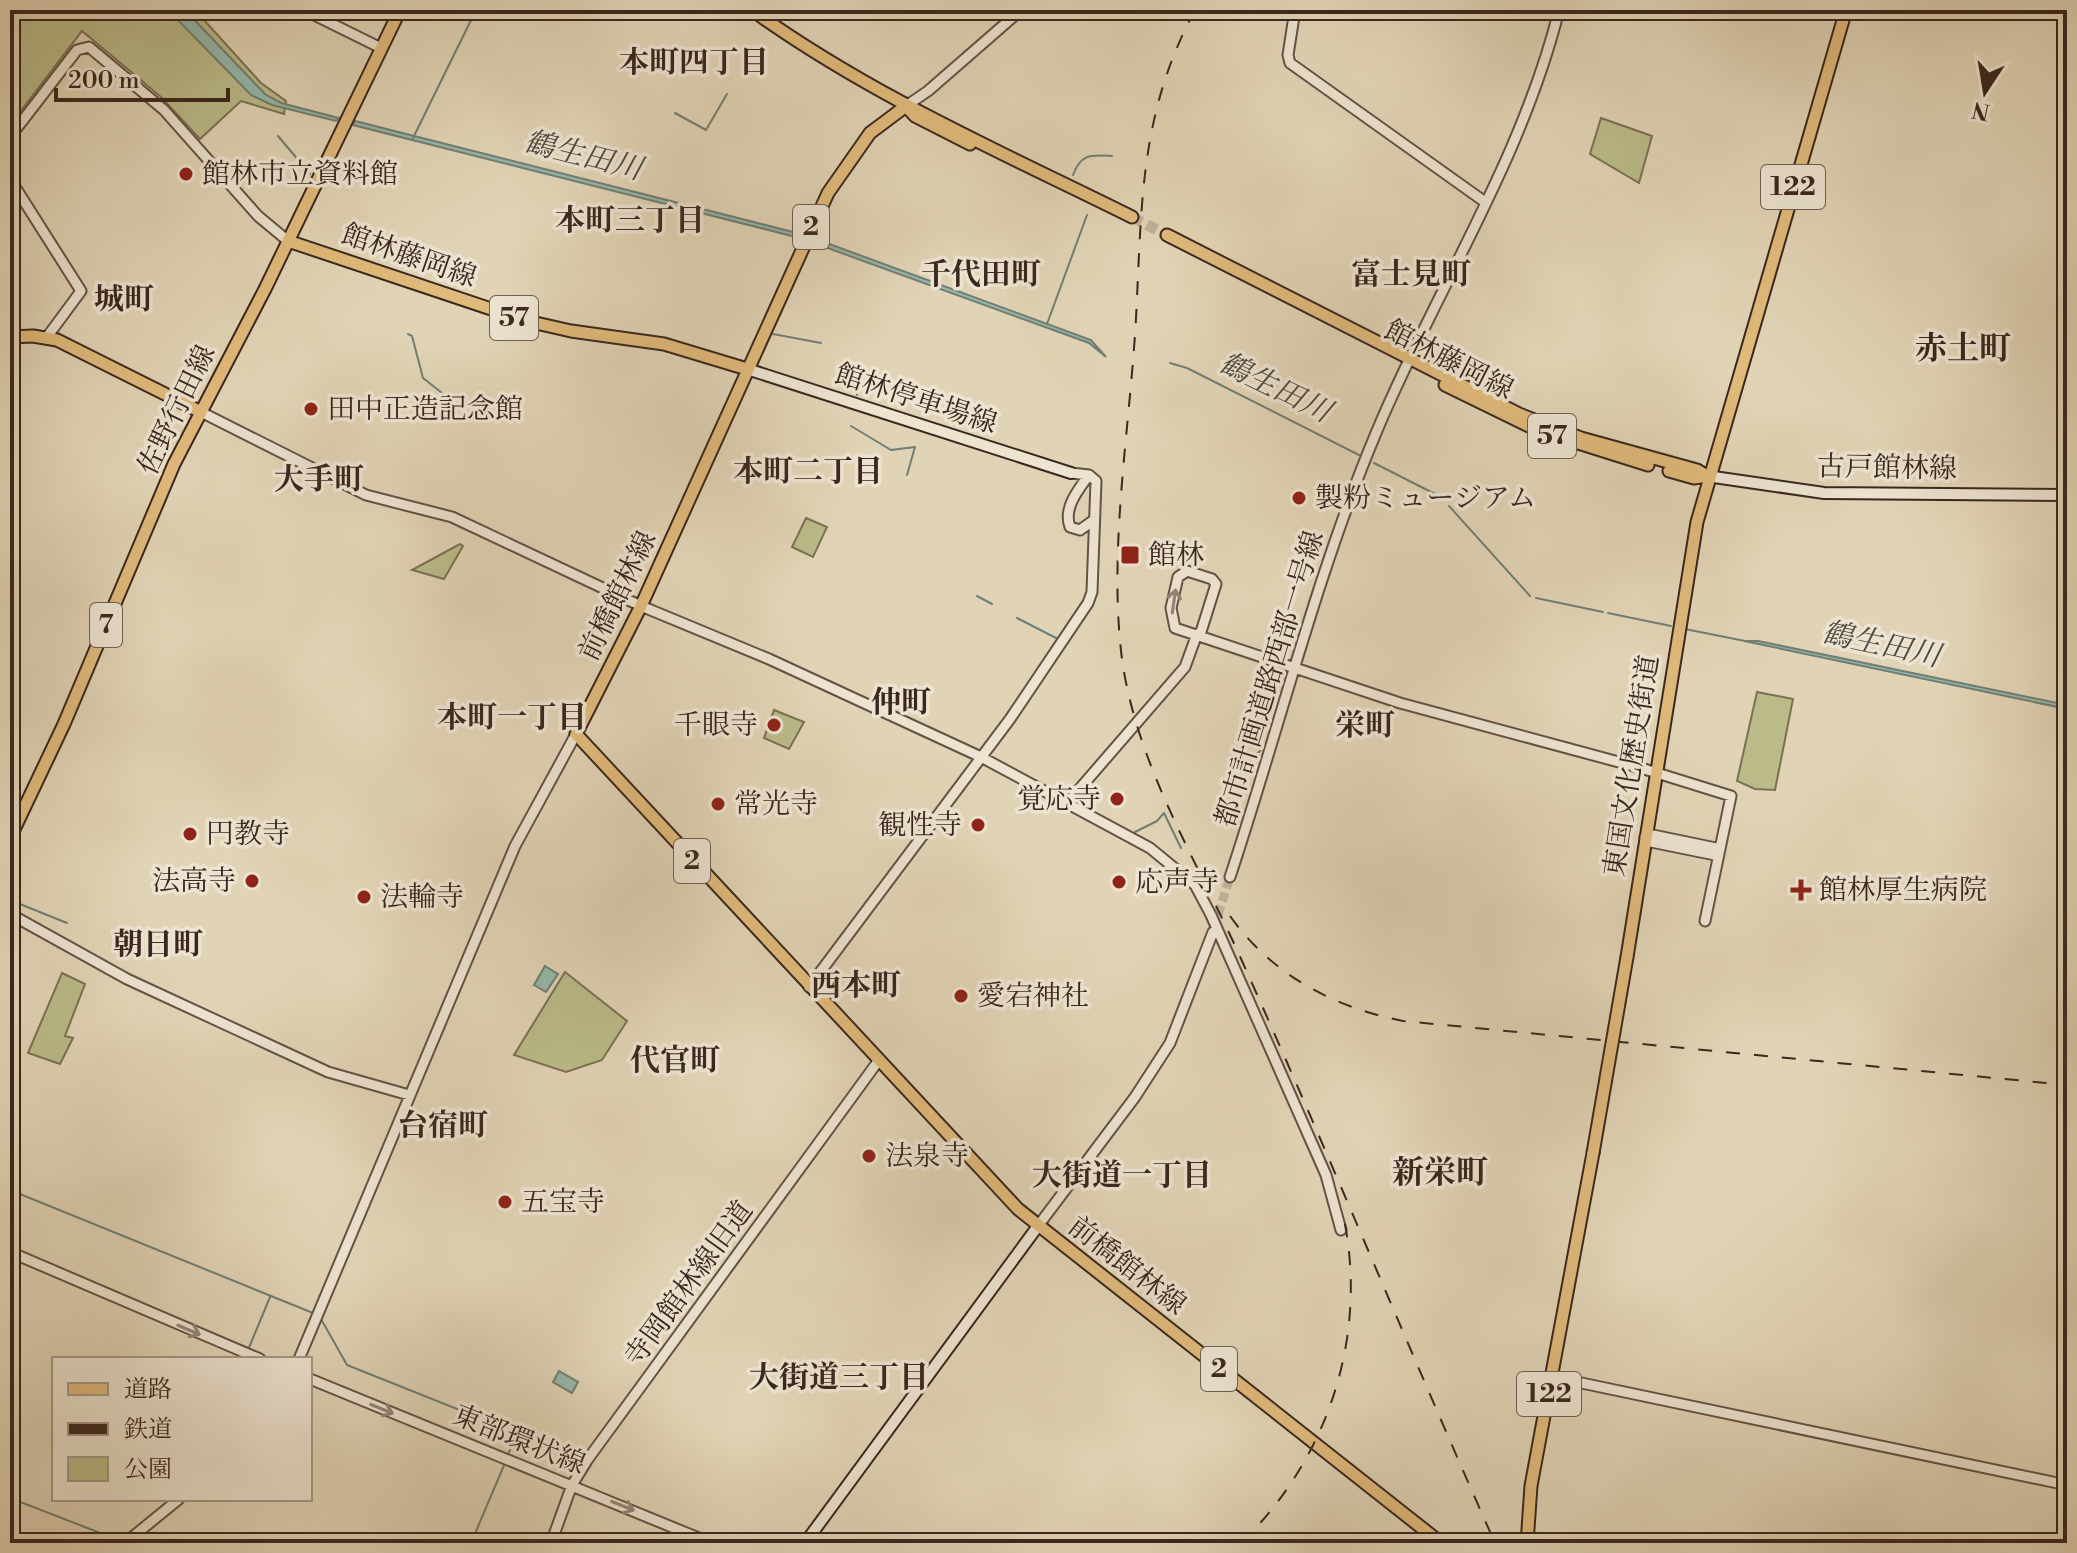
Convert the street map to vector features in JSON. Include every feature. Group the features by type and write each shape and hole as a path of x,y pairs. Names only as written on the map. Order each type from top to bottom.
{"main road":[{"name":"佐野行田線","path":"10,838 64,724 174,464 288,241 400,10"},
{"path":"752,10 807,50 906,106 1132,221"},
{"name":"東国文化歴史街道","path":"1527,1543 1531,1486 1627,957 1689,559 1707,476 1846,10"},
{"name":"前橋館林線","path":"906,106 870,133 838,175 641,606 576,734 986,1177 1038,1226 1441,1543"},
{"name":"館林藤岡線","path":"1167,239 1409,362 1540,423 1707,476"},
{"name":"館林藤岡線","path":"288,241 527,321 571,331 664,344 747,369"},
{"path":"10,337 47,337 201,412"},
{"name":"館林停車場線","path":"747,369 1071,473"},
{"name":"古戸館林線","path":"1707,476 1824,493 2067,495"},
{"path":"805,1543 1038,1226"}],"street":[{"path":"304,10 381,48"},
{"path":"906,106 928,91 1021,10"},
{"path":"1295,10 1288,55 1290,63 1485,202"},
{"name":"都市計画道路西部一号線","path":"1230,877 1347,507 1409,362 1524,118 1559,10"},
{"path":"10,137 77,50 89,47 164,110 258,216 288,241"},
{"path":"10,179 81,291 47,337"},
{"path":"201,412 366,495 439,511 641,606 769,659 981,757 1069,801 1092,819 1150,848 1195,885 1308,1131 1326,1175 1341,1230"},
{"path":"809,987 981,757 1088,603 1092,592 1097,486 1095,479 1089,475 1071,473"},
{"path":"1071,473 1079,481 1067,522 1072,529 1084,530 1094,520"},
{"path":"1078,491 1089,475"},
{"path":"1084,530 1094,547"},
{"path":"1069,801 1185,667 1199,634 1216,584 1212,579 1187,571 1178,577 1172,622 1175,628 1199,634 1437,714 1655,772 1731,796 1705,921"},
{"path":"300,1357 527,819 576,734"},
{"path":"1645,837 1651,842 1715,855 1719,852"},
{"path":"10,914 127,979 328,1072 409,1095"},
{"path":"1038,1226 1170,1043 1213,932"},
{"name":"寺岡館林線旧道","path":"551,1543 572,1485 879,1060"},
{"path":"10,1252 255,1357"},
{"path":"1553,1377 2067,1485"},
{"name":"東部環状線","path":"312,1380 711,1543"},
{"path":"125,1543 177,1501"}],"green space":[{"path":"10,10 195,10 261,83 286,101 284,114 241,101 200,139 161,97 82,31 10,125"},
{"path":"1601,118 1652,136 1639,183 1590,154"},
{"path":"806,518 827,527 813,557 792,547"},
{"path":"460,544 463,546 444,579 412,570"},
{"path":"1757,692 1793,699 1775,790 1755,789 1737,781"},
{"path":"774,710 804,722 789,749 764,738"},
{"path":"565,972 627,1021 602,1060 566,1072 514,1055"},
{"path":"62,973 85,984 65,1036 73,1038 60,1064 28,1053"}],"shaded area":[{"path":"168,10 185,10 265,94 281,103 339,118 336,121 272,105 251,95"},
{"path":"355,121 801,234 800,238 353,125"},
{"path":"813,238 1091,340 1106,357 1089,343 811,242"},
{"path":"1744,641 1758,641 2067,705 2067,709"},
{"path":"545,966 558,974 546,992 534,985"},
{"path":"559,1371 578,1382 572,1393 553,1382"}],"waterway":[{"path":"413,138 476,10"},
{"path":"675,113 706,130 727,94"},
{"path":"278,136 310,174"},
{"path":"1073,175 1083,159 1098,155 1112,156"},
{"path":"1047,324 1087,215"},
{"path":"408,334 412,336 423,378 442,393"},
{"path":"773,334 821,343"},
{"name":"鶴生田川","path":"1170,363 1187,368 1359,455"},
{"path":"855,367 857,395"},
{"path":"851,426 891,450 915,447 907,475"},
{"name":"鶴生田川","path":"1374,463 1443,498"},
{"name":"鶴生田川","path":"1449,506 1530,596"},
{"path":"977,596 992,604"},
{"name":"鶴生田川","path":"1536,598 1603,612"},
{"name":"鶴生田川","path":"1608,613 1671,626"},
{"path":"1017,618 1058,639"},
{"name":"鶴生田川","path":"1685,629 1745,641"},
{"path":"1244,766 1261,750"},
{"path":"1135,832 1157,821 1164,813 1181,848"},
{"path":"10,900 67,923"},
{"path":"10,1190 313,1313"},
{"path":"248,1350 270,1297"},
{"path":"321,1319 347,1365 517,1433 507,1457"},
{"path":"471,1543 505,1463"},
{"path":"10,1498 121,1541 169,1501"}],"tunnel":[{"path":"1132,217 1167,235"},
{"path":"1214,927 1230,877"}],"railway":[{"path":"1195,10 1163,86 1147,161 1119,532 1118,617 1122,659 1130,699 1155,776 1274,1034 1495,1543"},
{"path":"1230,916 1265,955 1306,985 1352,1007 1403,1021 2067,1085"},
{"path":"1241,1543 1272,1509 1298,1472 1319,1432 1335,1390 1346,1346 1351,1301 1349,1256 1342,1210"}],"place":[{"name":"館林市立資料館","path":"186,174"},
{"name":"田中正造記念館","path":"311,409"},
{"name":"製粉ミュージアム","path":"1299,498"},
{"name":"館林","path":"1130,555"},
{"name":"千眼寺","path":"774,725"},
{"name":"覚応寺","path":"1117,799"},
{"name":"常光寺","path":"718,804"},
{"name":"観性寺","path":"978,825"},
{"name":"円教寺","path":"190,834"},
{"name":"法高寺","path":"252,881"},
{"name":"応声寺","path":"1119,882"},
{"name":"館林厚生病院","path":"1801,890"},
{"name":"法輪寺","path":"364,897"},
{"name":"愛宕神社","path":"961,996"},
{"name":"法泉寺","path":"869,1156"},
{"name":"五宝寺","path":"505,1202"}],"district":[{"name":"本町四丁目","path":"694,63"},
{"name":"本町三丁目","path":"630,221"},
{"name":"千代田町","path":"981,275"},
{"name":"富士見町","path":"1411,275"},
{"name":"城町","path":"124,300"},
{"name":"赤土町","path":"1963,349"},
{"name":"本町二丁目","path":"808,472"},
{"name":"大手町","path":"319,480"},
{"name":"仲町","path":"901,703"},
{"name":"本町一丁目","path":"512,718"},
{"name":"栄町","path":"1365,726"},
{"name":"朝日町","path":"158,945"},
{"name":"西本町","path":"856,986"},
{"name":"代官町","path":"675,1061"},
{"name":"台宿町","path":"443,1126"},
{"name":"新栄町","path":"1440,1173"},
{"name":"大街道一丁目","path":"1122,1176"},
{"name":"大街道三丁目","path":"839,1378"}]}
